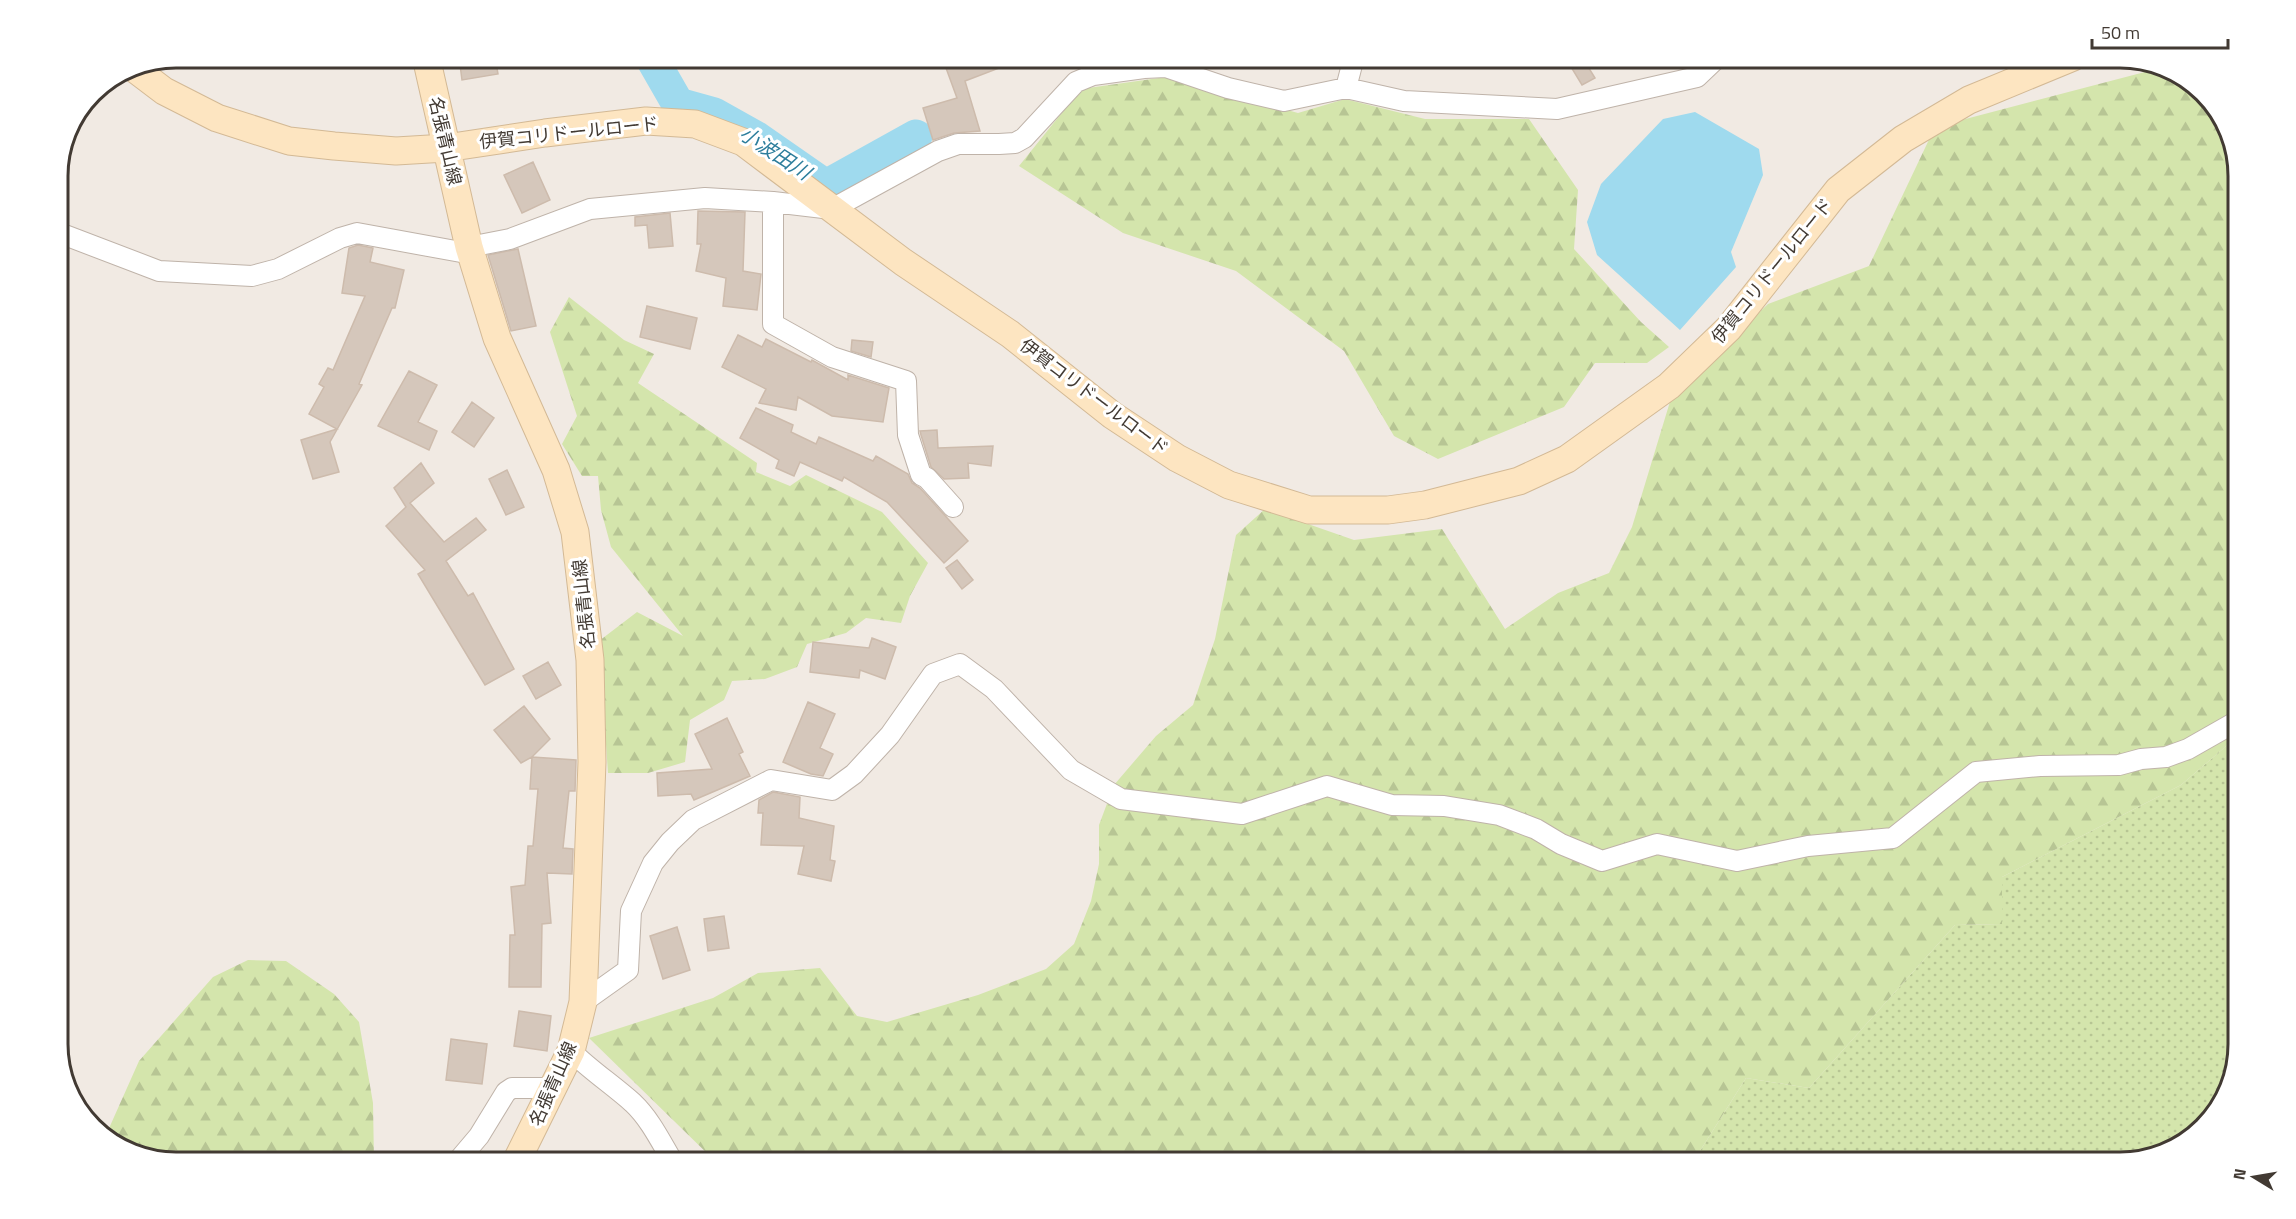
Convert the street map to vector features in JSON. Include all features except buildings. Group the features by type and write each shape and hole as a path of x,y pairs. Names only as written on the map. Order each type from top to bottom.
{"street":[{"name":"名張青山線","path":"428,68 470,247 497,339 556,470 575,532 590,660 591,774 583,1002 571,1051 521,1152"},
{"path":"68,235 159,271 252,276 278,269 330,242 357,233 461,252 470,247 510,239 590,209 705,198 773,202 832,209 938,151 958,144 1015,143 1024,138 1076,82 1093,75 1157,68"},
{"path":"1169,68 1228,88 1284,101 1346,88 1404,101 1557,109 1697,77 1706,68"},
{"path":"1346,88 1351,68"},
{"name":"伊賀コリドールロード","path":"141,74 164,91 217,118 289,141 396,150 446,148 545,133 646,122 695,124 743,142 903,262 1010,334 1112,415 1177,458 1228,484 1309,510 1388,510 1425,505 1519,481 1567,459 1669,386 1729,328 1838,190 1847,182 1903,139 1969,100 2046,68"},
{"path":"773,202 773,324 832,357 906,381 908,435 921,476 927,478 953,507"},
{"path":"583,1002 628,970 631,911 653,863 693,820 771,780 832,790 854,774 890,735 933,674 960,664 994,688 1071,770 1121,799 1242,814 1327,786 1392,805 1444,806 1499,815 1536,829 1561,844 1602,861 1657,844 1737,861 1808,846 1893,838 1976,772 2040,766 2119,765 2141,759 2166,757 2188,749 2228,726"},
{"path":"571,1051 590,1071 633,1103 650,1124 667,1152"},
{"path":"465,1152 479,1136 506,1092 512,1088 552,1089"}],"green space":[{"path":"2147,71 2168,79 2192,94 2202,104 2217,128 2223,141 2228,169 2228,744 2181,785 2002,877 2002,924 1955,925 1809,1088 1746,1078 1699,1152 706,1152 589,1038 713,998 758,973 820,968 857,1016 887,1022 978,995 1046,969 1074,944 1091,901 1099,864 1099,825 1114,785 1156,736 1193,705 1215,639 1236,535 1265,509 1354,540 1442,529 1505,629 1558,593 1609,573 1632,527 1672,395 1768,304 1869,266 1935,127"},
{"path":"1166,77 1298,113 1345,99 1425,119 1529,119 1578,190 1574,249 1641,322 1669,347 1647,363 1595,363 1564,407 1438,459 1394,436 1344,351 1236,271 1123,233 1019,166 1081,89"},
{"path":"569,297 624,340 654,354 638,383 757,463 756,472 790,486 806,475 882,512 928,563 910,596 901,623 866,618 846,633 807,644 797,667 765,679 732,681 724,700 690,720 685,762 648,773 608,773 599,641 637,612 683,636 611,547 601,510 598,476 582,476 562,444 577,416 550,332"},
{"path":"2228,744 2228,1057 2217,1091 2202,1115 2192,1125 2155,1146 2120,1152 1699,1152 1746,1078 1809,1088 1955,925 2002,924 2002,877 2181,785"},
{"path":"248,960 286,961 334,994 359,1022 373,1103 374,1152 162,1151 141,1146 109,1128 139,1061 213,977"}],"water":[{"path":"1695,112 1759,149 1763,175 1731,252 1736,267 1680,330 1597,255 1587,222 1601,184 1663,119"}],"waterway":[{"name":"小波田川","path":"657,68 678,104 714,114 757,138 826,186 916,136"}]}
